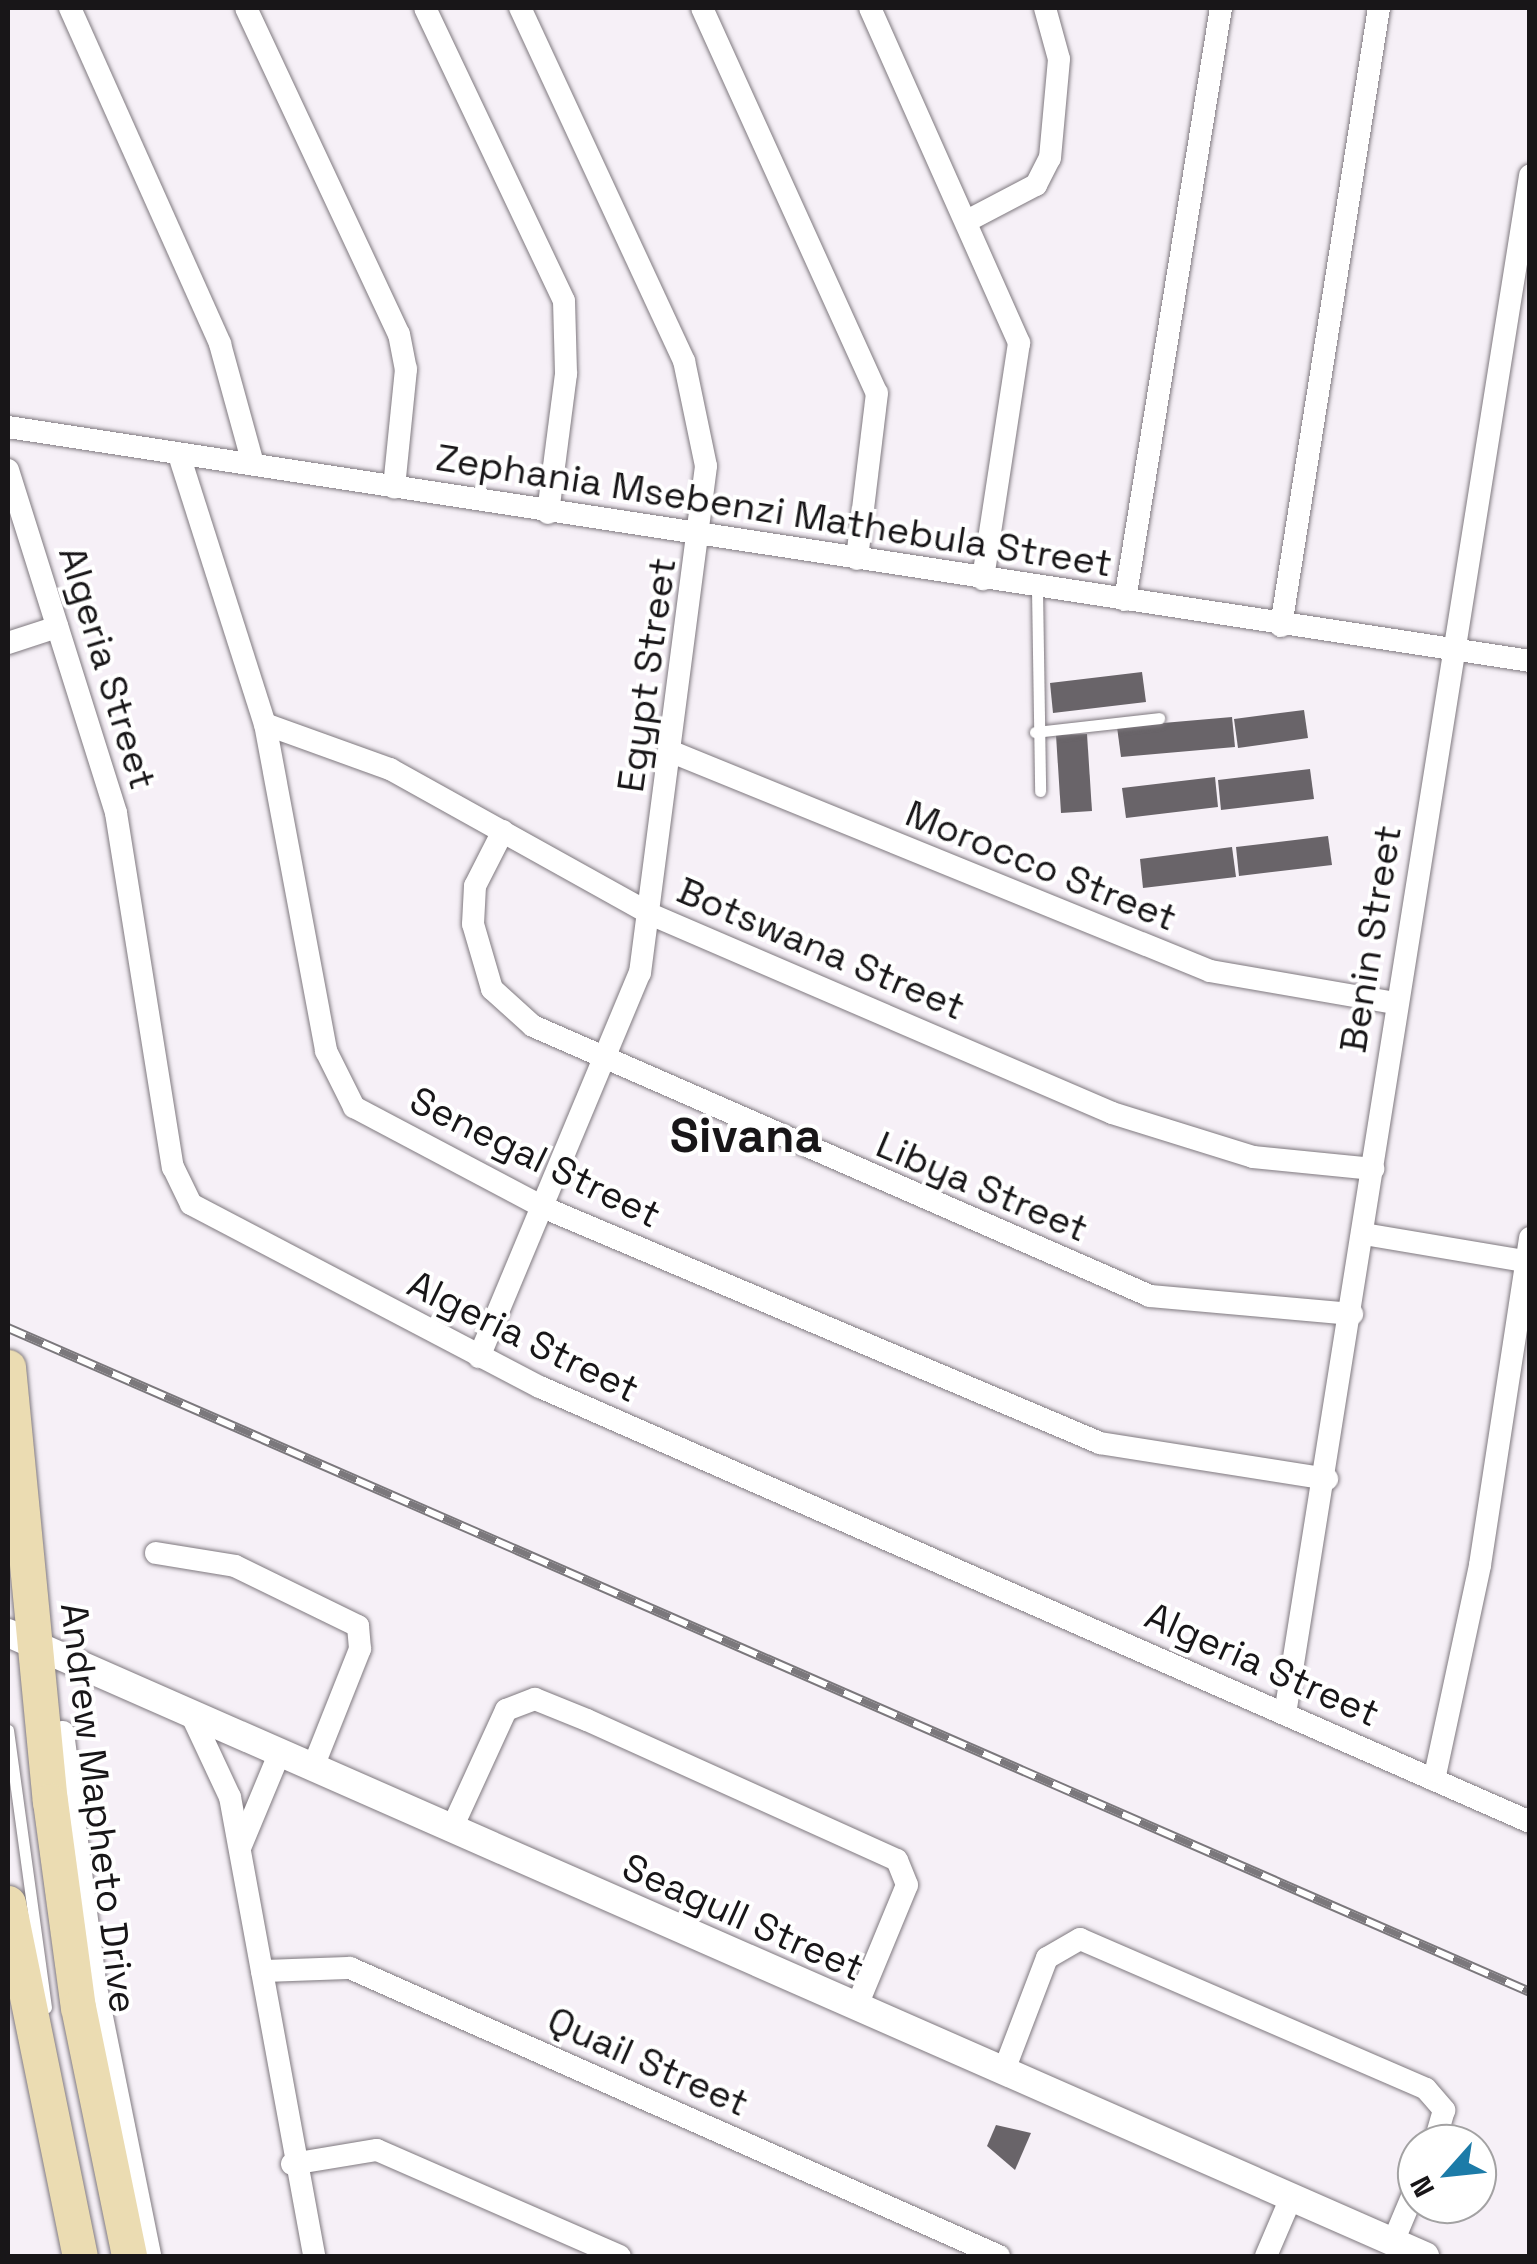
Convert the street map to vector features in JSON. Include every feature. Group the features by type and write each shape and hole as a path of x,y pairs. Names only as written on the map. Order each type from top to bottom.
{"main road":[{"name":"Andrew Mapheto Drive","path":"8,1367 19,1637 78,2007 129,2256"},
{"path":"8,1903 80,2256"}],"street":[{"path":"70,8 220,344 252,464"},
{"path":"246,8 400,334 406,369 394,487"},
{"path":"425,8 564,301 566,374 548,512"},
{"name":"Egypt Street","path":"478,1357 608,1062 650,914 701,536 704,434 692,386 520,8"},
{"path":"702,8 877,393 857,559"},
{"path":"870,8 1009,309 1020,361 983,579"},
{"path":"967,221 1036,185 1050,158 1059,59 1046,8"},
{"path":"1125,600 1221,8"},
{"path":"1281,626 1379,8"},
{"name":"Benin Street","path":"1286,1714 1327,1478 1451,648 1530,175"},
{"name":"Zephania Msebenzi Mathebula Street","path":"8,427 1037,590 1530,660"},
{"name":"Senegal Street","path":"179,455 265,724 341,1089 354,1107 545,1208 1100,1443 1327,1478"},
{"name":"Algeria Street","path":"8,470 128,862 179,1188 207,1214 478,1357 1530,1822"},
{"path":"8,644 57,627"},
{"name":"Botswana Street","path":"265,724 390,770 650,914 1174,1136 1373,1169"},
{"name":"Morocco Street","path":"672,752 1210,972 1396,1003"},
{"name":"Libya Street","path":"503,831 473,902 486,977 514,1014 608,1062 1150,1296 1352,1314"},
{"path":"1364,1234 1528,1254 1480,1565 1434,1780"},
{"path":"156,1553 210,1557 353,1619 360,1649 313,1767"},
{"name":"Seagull Street","path":"19,1637 1290,2200 1425,2256"},
{"path":"452,1828 506,1710 535,1698 782,1807 889,1855 906,1875 856,2008"},
{"path":"192,1716 221,1768 240,1848 292,2164 314,2256"},
{"path":"64,1732 95,1982 150,2256"},
{"path":"240,1848 280,1752"},
{"path":"1003,2073 1052,1949 1080,1939 1426,2089 1444,2110 1440,2124"},
{"name":"Quail Street","path":"262,1971 350,1968 999,2256"},
{"path":"292,2164 377,2150 620,2256"},
{"path":"1266,2256 1290,2200"},
{"path":"1393,2242 1401,2224"}],"lane":[{"path":"1037,590 1035,732 1040,791"},
{"path":"1035,732 1159,718"},
{"path":"8,1524 68,2027 113,2256"},
{"path":"8,1730 49,2030 97,2256"}],"building":[{"path":"1142,672 1146,702 1053,713 1050,683"},
{"path":"1304,710 1308,738 1238,748 1234,719"},
{"path":"1232,717 1235,747 1121,757 1117,727"},
{"path":"1087,734 1092,811 1061,813 1056,735"},
{"path":"1310,769 1314,799 1221,810 1218,780"},
{"path":"1215,777 1218,807 1126,818 1122,788"},
{"path":"1328,836 1332,865 1239,876 1236,847"},
{"path":"1232,847 1236,877 1143,888 1140,859"},
{"path":"996,2125 1031,2133 1015,2170 987,2146"}],"railway":[{"path":"8,1328 1530,1992"}],"district":[{"name":"Sivana","path":"746,1136"}]}
